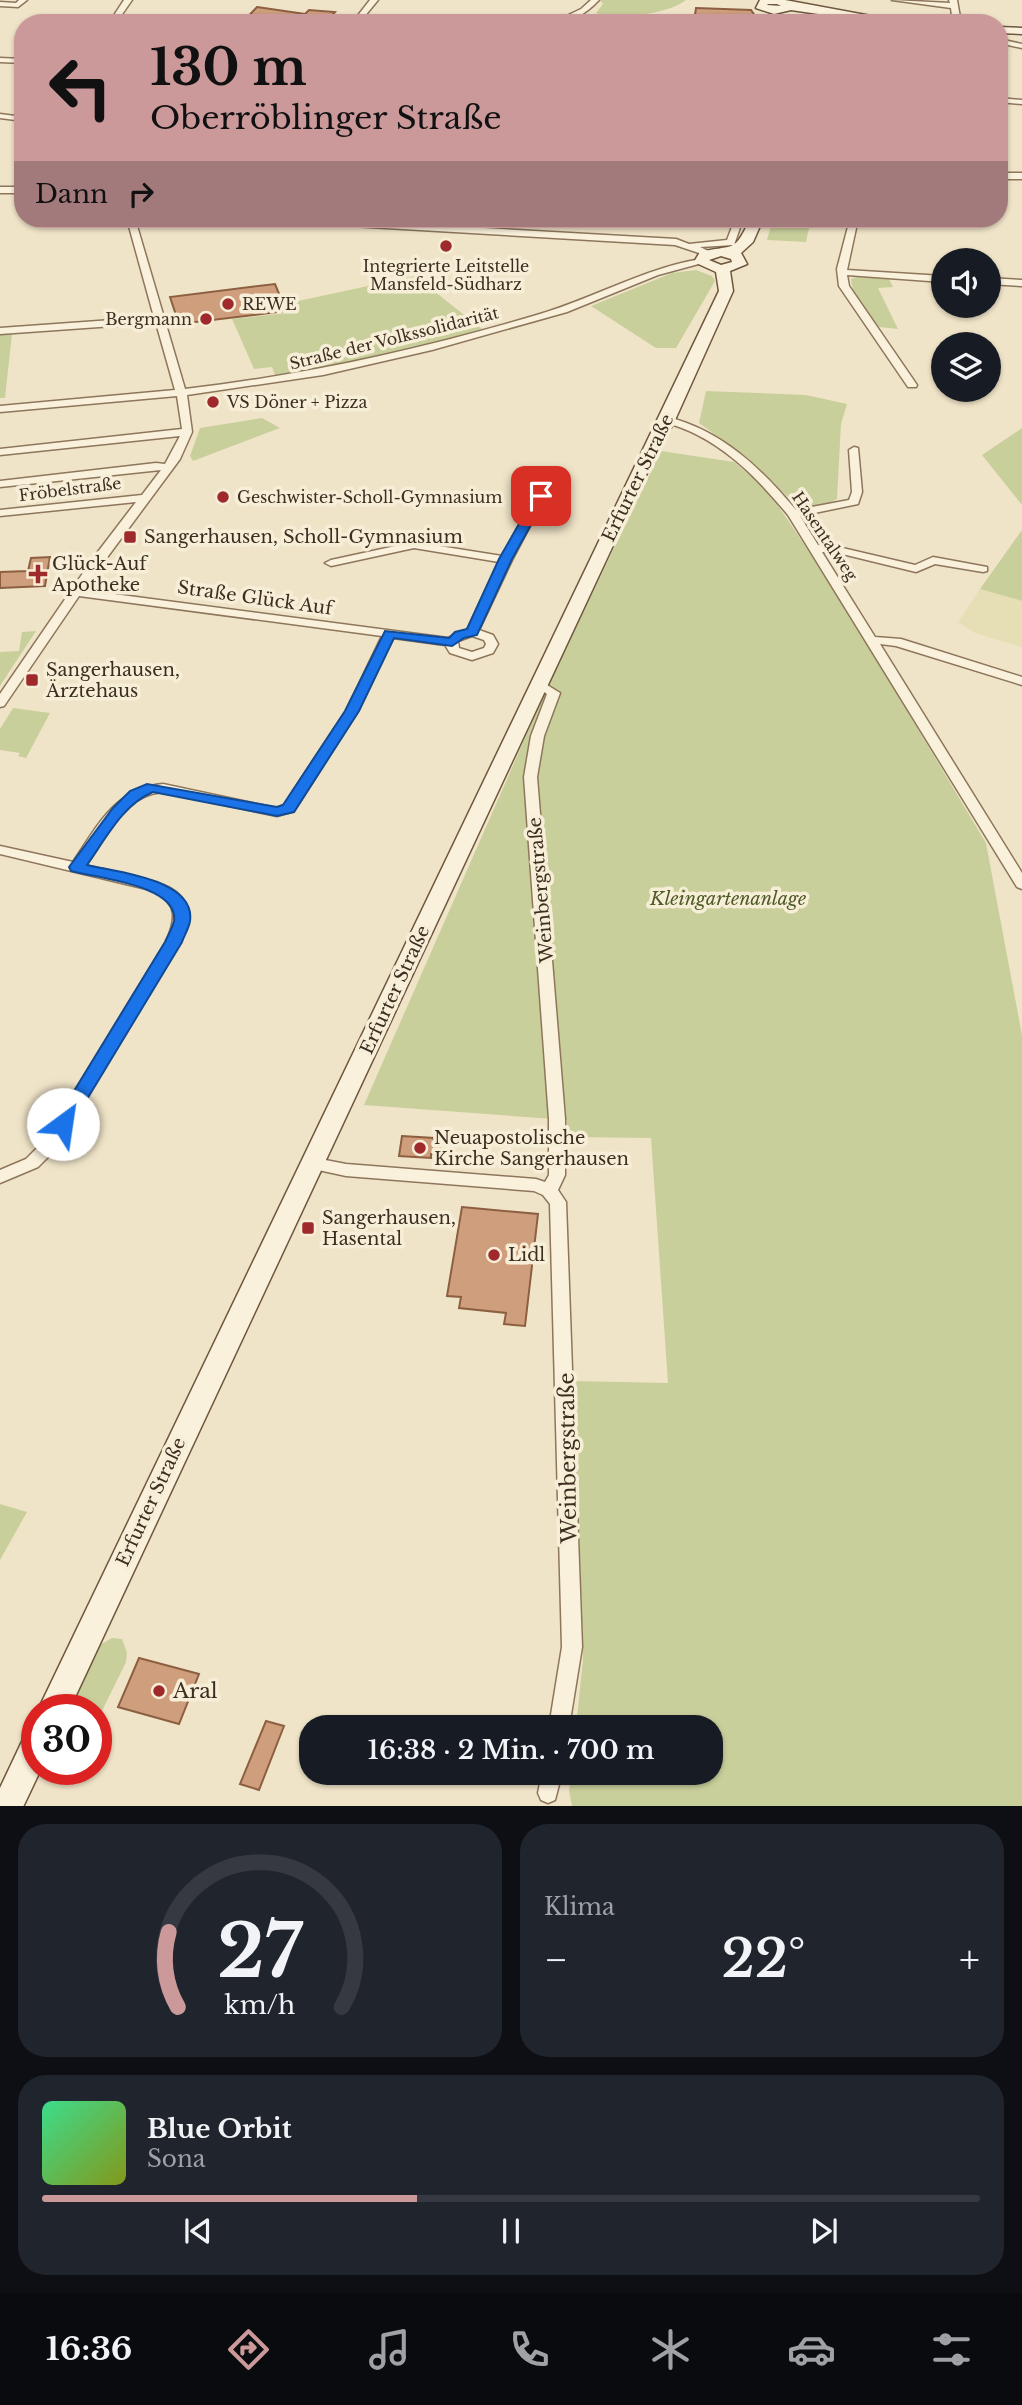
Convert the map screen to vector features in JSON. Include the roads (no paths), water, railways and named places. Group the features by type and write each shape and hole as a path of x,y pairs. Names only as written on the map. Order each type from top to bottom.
{"main road":[{"path":"789,6 782,1 764,1 760,6 774,10 789,6 843,14"},
{"path":"774,10 775,14"},
{"path":"704,258 731,254 746,242 751,228"},
{"path":"704,258 723,270 740,263 740,258 731,254"},
{"name":"Erfurter Straße","path":"61,1694 256,1278 315,1164 388,1002 637,477 667,420 726,291 723,270"},
{"path":"7,1806 21,1778"}],"street":[{"path":"0,4 18,5 23,0"},
{"path":"362,14 374,0"},
{"path":"577,14 584,11 594,0"},
{"path":"896,0 953,3"},
{"path":"0,703 75,592 169,468 187,432 181,394 133,228"},
{"path":"437,228 676,242 691,246 731,243 736,228"},
{"path":"852,228 842,272 844,286 912,385"},
{"path":"691,246 704,258"},
{"name":"Straße der Volkssolidarität","path":"0,409 181,394 304,378 397,357 528,321 583,303 667,268 704,258"},
{"path":"842,272 931,278"},
{"path":"1001,281 1022,282"},
{"path":"0,331 158,320"},
{"name":"Hasentalweg","path":"667,420 689,424 708,436 764,481 793,514 1022,884"},
{"path":"0,452 187,432"},
{"path":"793,514 854,502 857,492 854,450"},
{"path":"0,484 156,466 169,468"},
{"path":"452,642 460,635 472,632 506,559 552,475"},
{"name":"Fröbelstraße","path":"0,513 144,498"},
{"path":"331,563 414,545 506,559"},
{"path":"816,548 834,549 916,569 933,560 982,569"},
{"name":"Straße Glück Auf","path":"75,592 452,642 452,648 462,654 477,655 489,650 492,644 489,638 472,632"},
{"path":"77,867 126,802 145,789 162,788 283,811 295,801 352,711 389,634"},
{"path":"873,640 897,642 1022,681"},
{"name":"Weinbergstraße","path":"539,684 554,693 535,743 528,777 535,820 557,1118 556,1175 549,1191 560,1209 572,1634 561,1715"},
{"path":"0,850 163,888 180,903 182,923 50,1145 32,1163 0,1177"},
{"path":"315,1164 346,1170 528,1184 549,1191"}],"place":[{"name":"Integrierte Leitstelle Mansfeld-Südharz","path":"446,246"},
{"name":"REWE","path":"228,304"},
{"name":"Bergmann","path":"206,319"},
{"name":"VS Döner + Pizza","path":"213,402"},
{"name":"Geschwister-Scholl-Gymnasium","path":"223,497"},
{"name":"Sangerhausen, Scholl-Gymnasium","path":"130,537"},
{"name":"Glück-Auf Apotheke","path":"38,574"},
{"name":"Sangerhausen, Ärztehaus","path":"32,680"},
{"name":"Neuapostolische Kirche Sangerhausen","path":"420,1148"},
{"name":"Sangerhausen, Hasental","path":"308,1228"},
{"name":"Lidl","path":"494,1255"},
{"name":"Aral","path":"159,1691"}],"park label":[{"name":"Kleingartenanlage","path":"728,899"}]}
